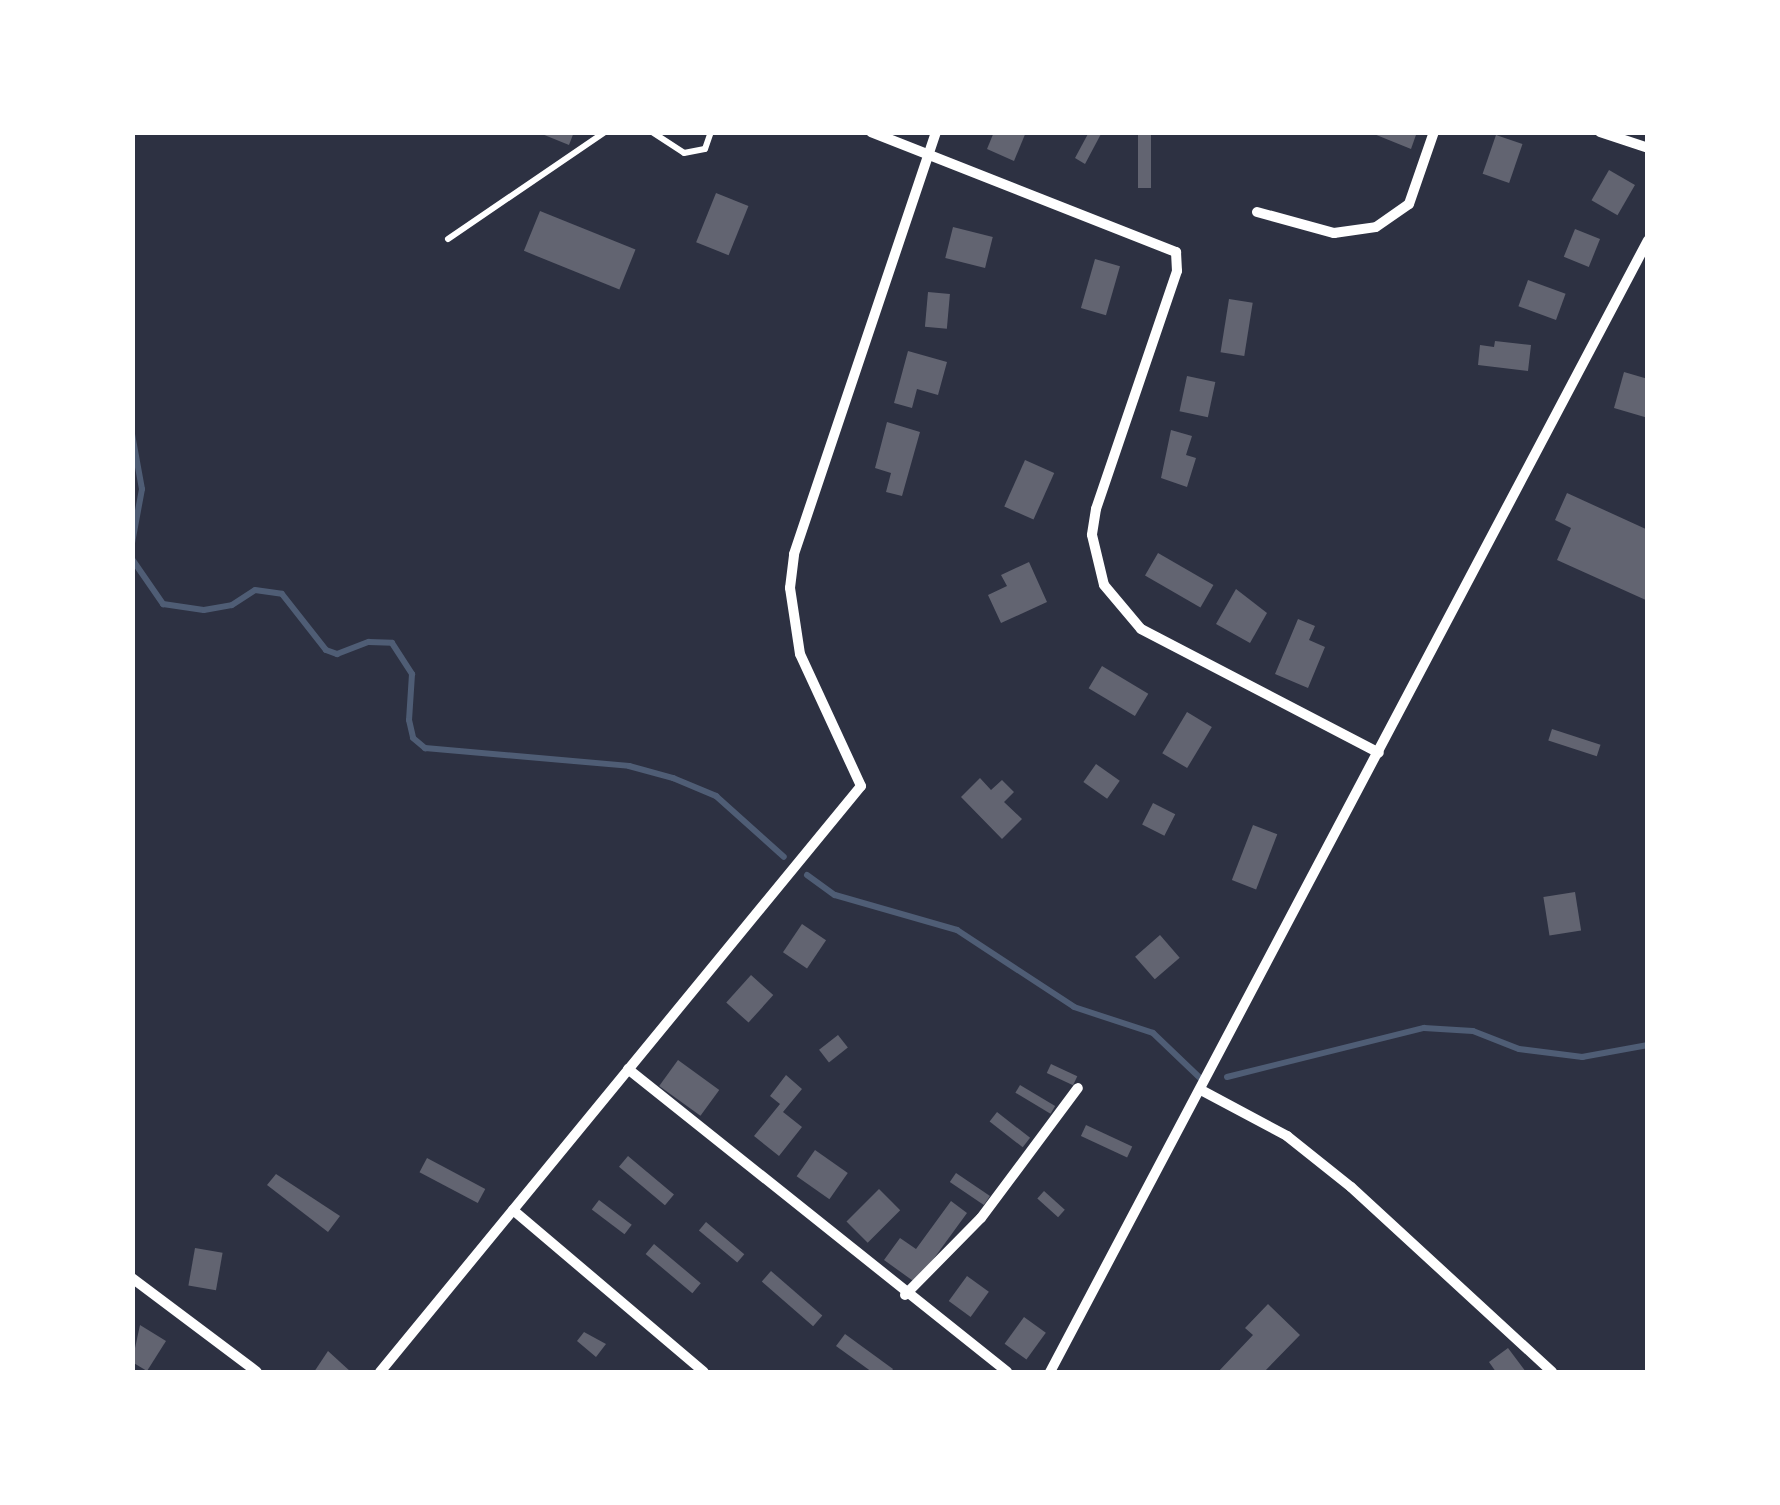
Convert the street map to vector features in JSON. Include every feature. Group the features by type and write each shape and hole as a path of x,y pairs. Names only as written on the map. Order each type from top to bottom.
{"street":[{"path":"871,132 1176,252 1177,271 1096,509 1096,561 1104,586 1141,629 1379,753"},
{"path":"380,1372 862,786 800,654 791,604 794,554 936,132"},
{"path":"1256,212 1334,233 1376,228 1409,204 1434,132"},
{"path":"1600,132 1648,148"},
{"path":"1050,1372 1648,240"},
{"path":"628,1069 904,1295 1007,1372"},
{"path":"904,1295 981,1218 1078,1088"},
{"path":"1202,1090 1287,1136 1351,1187 1552,1372"},
{"path":"513,1210 698,1371"},
{"path":"132,1278 258,1372"}],"lane":[{"path":"448,239 605,132"},
{"path":"652,132 684,153 706,149 711,132"}],"building":[{"path":"537,132 574,132 569,145"},
{"path":"994,132 1026,132 1014,161 987,149"},
{"path":"1089,132 1102,132 1085,164 1075,158"},
{"path":"1138,132 1151,132 1151,188 1138,188"},
{"path":"1369,132 1417,132 1411,149"},
{"path":"1496,135 1522,144 1509,183 1483,174"},
{"path":"1609,170 1635,185 1617,215 1592,200"},
{"path":"716,193 748,206 729,255 696,242"},
{"path":"540,211 635,250 619,289 524,251"},
{"path":"953,227 993,237 985,268 945,258"},
{"path":"1575,229 1600,239 1589,267 1564,257"},
{"path":"1095,259 1120,266 1106,315 1081,308"},
{"path":"1528,280 1566,294 1556,320 1518,306"},
{"path":"928,292 950,294 947,329 925,327"},
{"path":"1229,299 1253,303 1244,356 1221,352"},
{"path":"1495,341 1531,345 1528,371 1478,365 1480,345 1494,347"},
{"path":"908,351 947,362 938,395 917,389 912,408 894,403"},
{"path":"1624,372 1648,379 1648,418 1614,408"},
{"path":"1187,376 1215,382 1208,417 1180,411"},
{"path":"887,422 920,432 902,496 886,492 891,473 875,468"},
{"path":"1171,430 1192,436 1186,455 1196,458 1187,487 1161,478"},
{"path":"1025,460 1054,473 1033,520 1004,507"},
{"path":"1567,493 1648,530 1648,601 1557,560 1571,528 1555,520"},
{"path":"1158,553 1213,585 1200,608 1145,576"},
{"path":"1029,562 1047,602 1001,623 988,595 1007,586 1001,575"},
{"path":"1236,589 1267,613 1250,643 1216,624"},
{"path":"1298,619 1315,626 1309,640 1325,647 1308,688 1275,674"},
{"path":"1102,666 1148,694 1135,716 1089,688"},
{"path":"1187,712 1212,727 1187,768 1162,753"},
{"path":"1552,729 1601,745 1597,756 1548,740"},
{"path":"1096,764 1120,781 1107,799 1083,782"},
{"path":"980,778 991,790 1002,780 1014,792 1004,802 1022,819 1002,839 961,797"},
{"path":"1153,803 1175,814 1164,836 1142,824"},
{"path":"1253,825 1277,834 1256,889 1232,880"},
{"path":"1575,892 1581,931 1549,936 1543,897"},
{"path":"802,924 826,940 807,968 783,952"},
{"path":"1160,935 1180,958 1155,979 1135,957"},
{"path":"751,975 773,995 749,1023 726,1002"},
{"path":"838,1035 848,1048 829,1062 819,1050"},
{"path":"678,1060 719,1090 700,1116 659,1086"},
{"path":"1051,1064 1077,1076 1073,1085 1047,1073"},
{"path":"786,1075 802,1089 783,1112 802,1127 779,1156 754,1136 780,1104 770,1096"},
{"path":"1020,1085 1055,1106 1051,1114 1015,1093"},
{"path":"997,1112 1030,1138 1023,1147 990,1121"},
{"path":"1086,1125 1132,1147 1127,1157 1081,1136"},
{"path":"815,1150 848,1173 829,1199 797,1176"},
{"path":"628,1156 674,1195 665,1205 619,1167"},
{"path":"427,1158 485,1189 478,1203 419,1172"},
{"path":"956,1173 990,1196 984,1205 950,1182"},
{"path":"276,1174 340,1216 328,1232 267,1185"},
{"path":"879,1189 900,1210 868,1243 846,1222"},
{"path":"1044,1191 1065,1210 1058,1217 1037,1198"},
{"path":"599,1200 632,1225 625,1234 592,1210"},
{"path":"951,1201 967,1213 916,1283 884,1260 900,1238 916,1249"},
{"path":"706,1222 744,1254 737,1263 699,1230"},
{"path":"654,1244 701,1283 692,1293 646,1254"},
{"path":"195,1248 223,1253 216,1290 188,1285"},
{"path":"771,1271 822,1316 813,1326 762,1282"},
{"path":"967,1276 989,1292 971,1317 949,1301"},
{"path":"1268,1304 1300,1335 1264,1372 1218,1372 1253,1335 1245,1328"},
{"path":"1024,1317 1046,1333 1026,1360 1005,1344"},
{"path":"140,1325 166,1341 147,1371 132,1362"},
{"path":"584,1332 606,1344 596,1357 577,1341"},
{"path":"845,1334 893,1369 891,1372 872,1372 836,1346"},
{"path":"1508,1348 1526,1372 1496,1372 1489,1362"},
{"path":"328,1351 351,1372 314,1372"}],"waterway":[{"path":"132,434 142,489 132,543"},
{"path":"132,559 163,604 204,610 232,605 255,590 282,594 326,650 337,654 369,642 392,643 412,674 409,720 413,738 425,748 629,766 673,778 716,796 784,857"},
{"path":"807,875 835,895 957,930 1074,1007 1153,1033 1199,1077"},
{"path":"1227,1077 1424,1028 1473,1031 1519,1049 1582,1057 1648,1045"}]}
